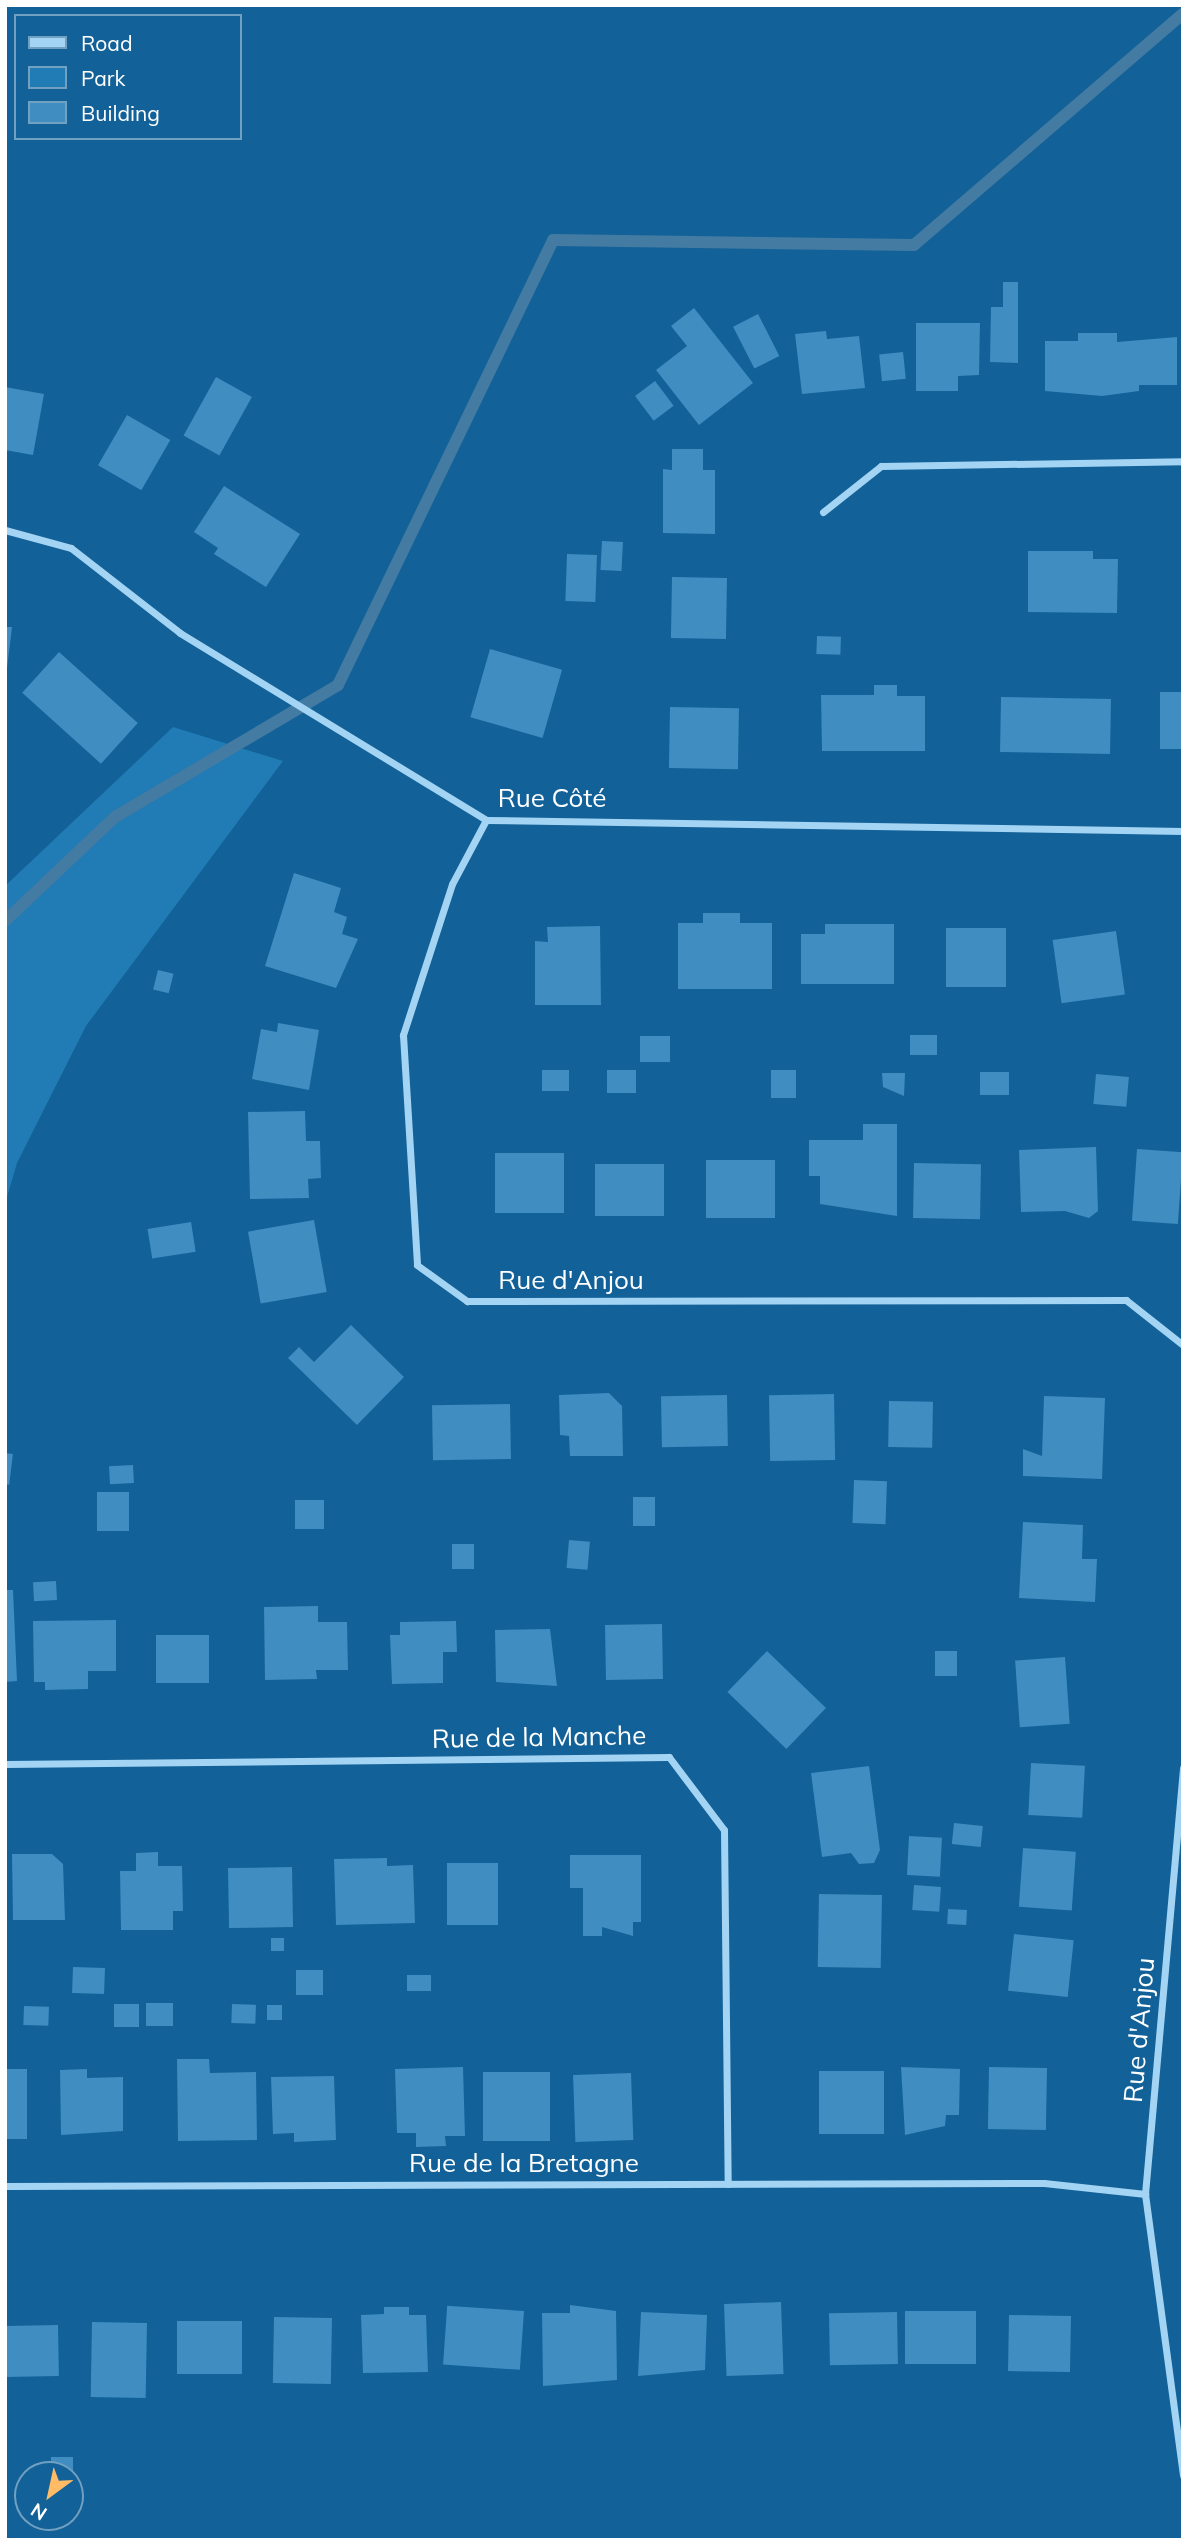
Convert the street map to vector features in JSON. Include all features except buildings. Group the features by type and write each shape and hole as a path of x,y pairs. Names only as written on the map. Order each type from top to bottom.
{"street":[{"path":"823,512 881,466 1183,461"},
{"name":"Rue Côté","path":"5,530 71,548 180,633 486,820 1183,831"},
{"name":"Rue d'Anjou","path":"486,820 452,884 403,1035 417,1265 467,1301 1126,1300 1183,1345"},
{"name":"Rue de la Manche","path":"5,1764 669,1756 724,1830 728,2184"},
{"name":"Rue d'Anjou","path":"1183,1768 1145,2194 1183,2475"},
{"name":"Rue de la Bretagne","path":"5,2186 1044,2183 1145,2194"}],"green space":[{"path":"173,727 283,761 86,1026 17,1163 5,1204 5,886"}],"waterway":[{"path":"5,921 115,817 338,685 553,240 914,245 1183,14"}]}
